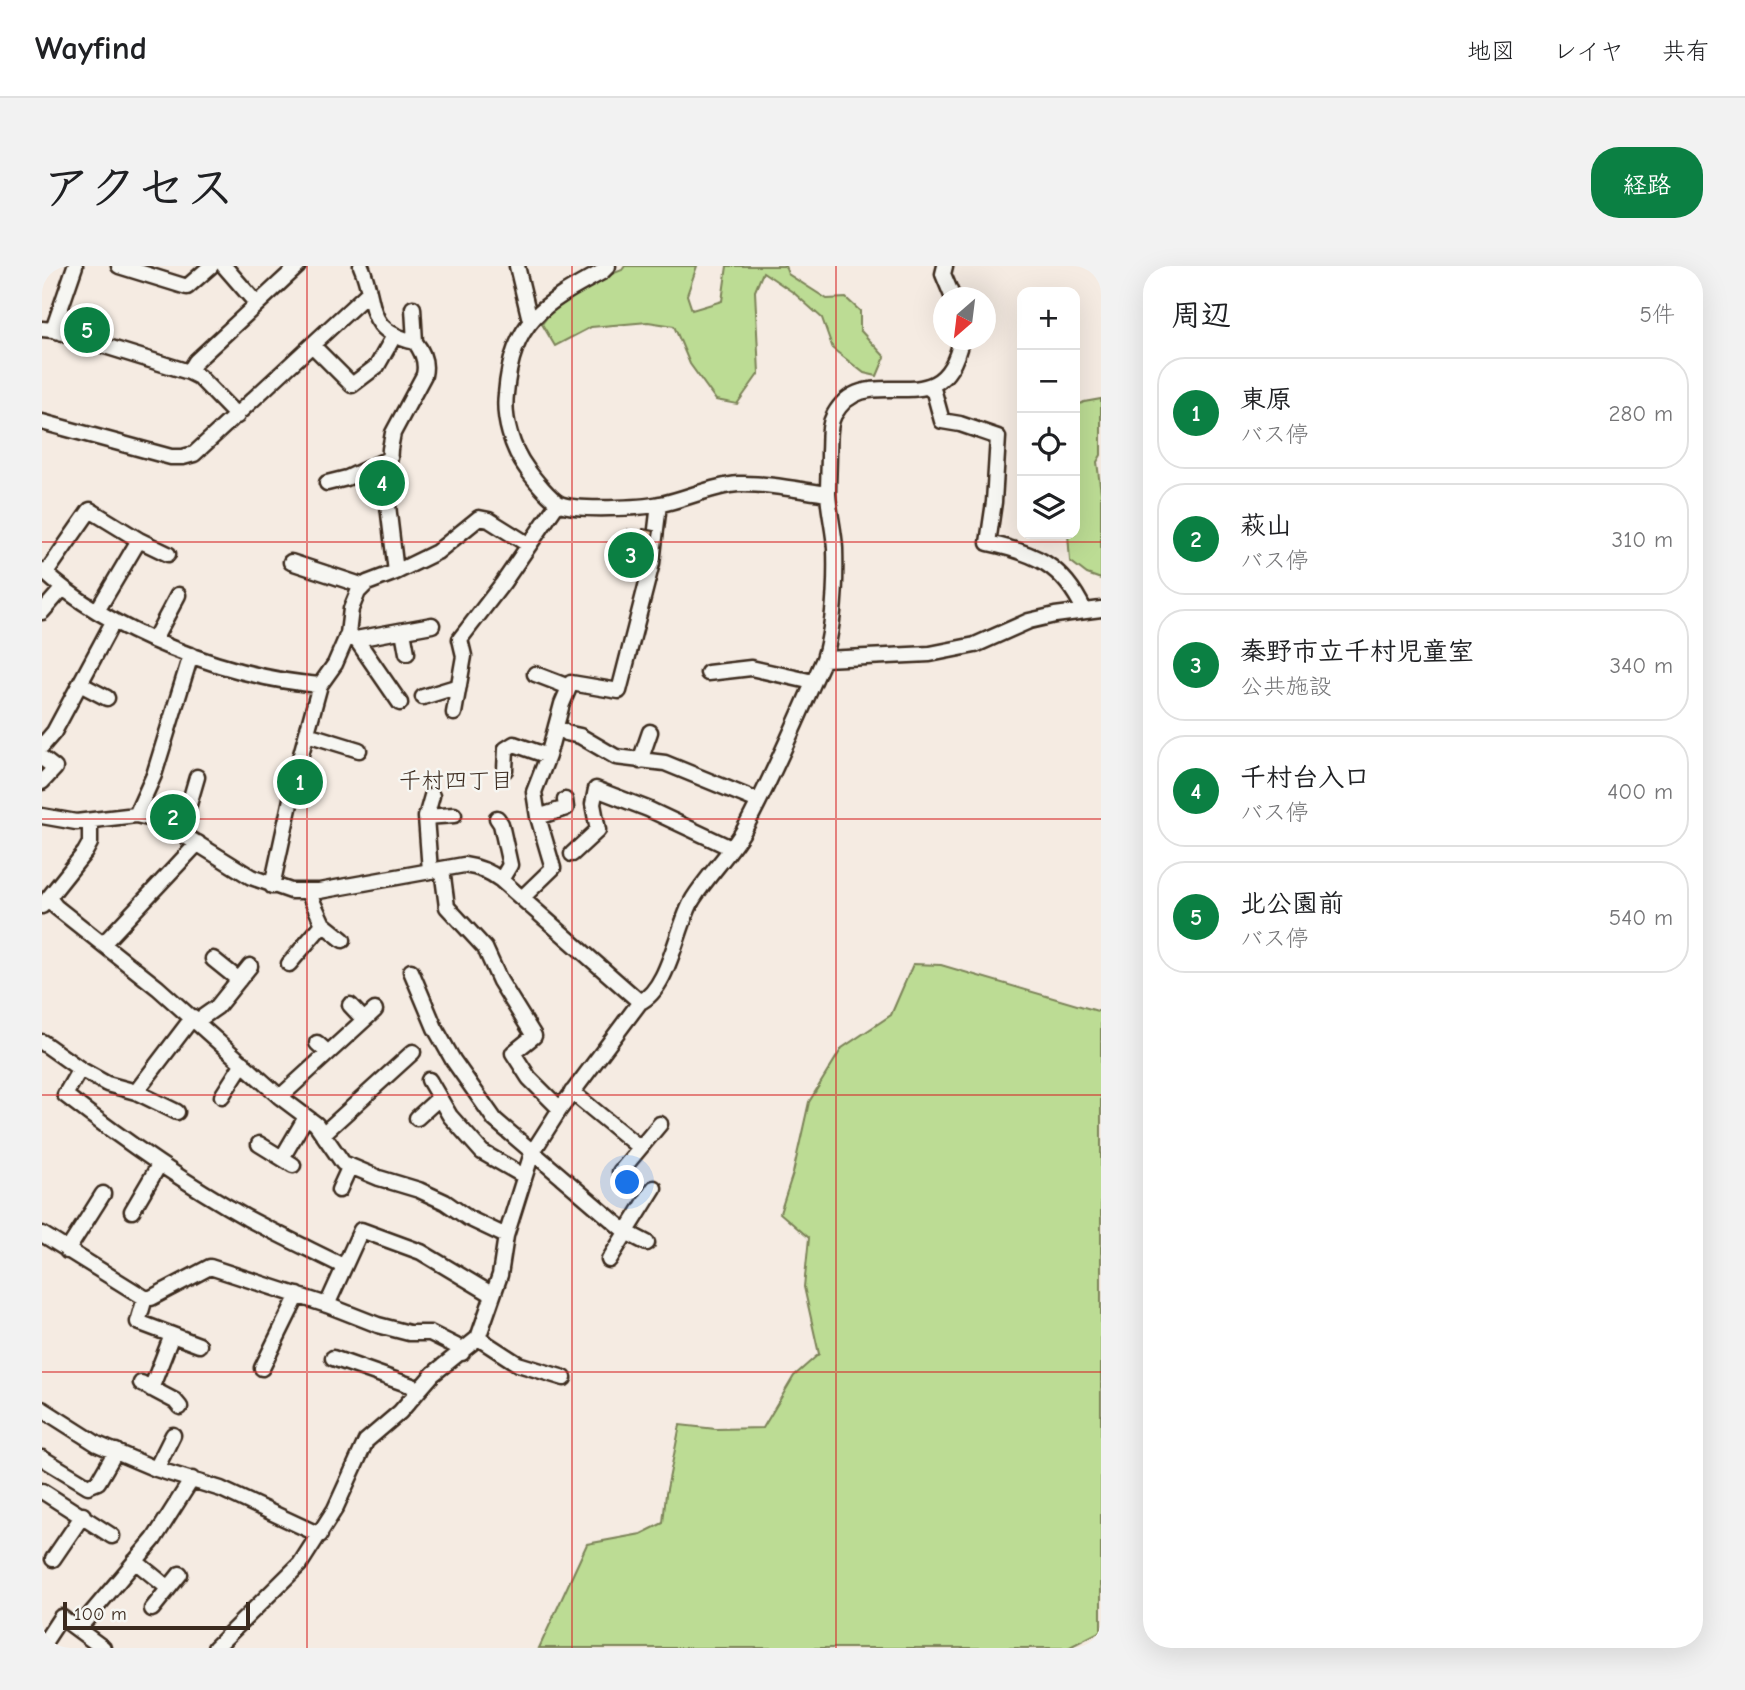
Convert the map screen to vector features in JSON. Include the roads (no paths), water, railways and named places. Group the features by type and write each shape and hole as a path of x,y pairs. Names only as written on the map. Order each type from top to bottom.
{"street":[{"path":"75,266 47,329 188,372 199,377 237,415"},
{"path":"119,266 187,288 211,266"},
{"path":"224,266 257,304"},
{"path":"188,372 196,360 298,266"},
{"path":"361,266 381,326 394,336 415,342"},
{"path":"517,266 530,320"},
{"path":"608,266 555,298 530,320 515,350 506,385 505,401 509,427 519,458 558,503 580,508 659,504 735,484 828,494"},
{"path":"945,266 943,274 948,287"},
{"path":"42,422 159,454 183,457 194,454 368,293"},
{"path":"396,572 387,497 393,433 426,367 425,358 415,342 413,308"},
{"path":"312,345 352,385 377,366 394,336"},
{"path":"215,1648 300,1564 335,1509 366,1441 400,1412 418,1388 433,1374 478,1338 500,1275 506,1236 532,1153 572,1092 640,1002 659,982 680,924 694,899 743,831 824,659 831,635 835,548 828,494 830,430 833,418 845,399 867,388 929,388 957,358 959,350"},
{"path":"929,388 934,392 942,421 998,437 994,502 988,543 1022,550 1043,561 1075,590 1084,610"},
{"path":"327,483 347,478 390,458"},
{"path":"454,713 464,656 460,639 503,583 558,503"},
{"path":"522,898 553,868 537,817 534,793 562,704 571,683 619,691 652,563 659,504"},
{"path":"168,554 90,510 44,571 63,589 113,622 154,640 191,655 285,682 320,685"},
{"path":"272,886 320,685 351,639 354,599 364,586 437,552 479,518 489,520 529,545"},
{"path":"97,611 139,540"},
{"path":"291,562 364,586"},
{"path":"42,612 63,589"},
{"path":"154,640 178,595"},
{"path":"824,659 930,654 975,645 1030,621 1101,609"},
{"path":"42,746 54,732 63,701 80,684 113,622"},
{"path":"351,639 432,625"},
{"path":"403,631 407,653"},
{"path":"351,639 400,704"},
{"path":"136,814 154,775 191,655"},
{"path":"708,673 751,668 813,682"},
{"path":"535,674 569,687"},
{"path":"80,684 107,698"},
{"path":"423,697 459,686"},
{"path":"556,726 566,733 580,736 616,757 665,764 758,801"},
{"path":"640,761 650,732"},
{"path":"307,734 359,750"},
{"path":"502,762 506,749 514,744 548,755"},
{"path":"42,758 55,768 42,782"},
{"path":"181,832 197,777"},
{"path":"572,854 598,830 593,804 596,789 648,809 680,830 731,848"},
{"path":"432,796 426,817 436,870 447,908 485,948 500,981 534,1036 513,1053 529,1079 560,1109"},
{"path":"537,817 566,808 565,800"},
{"path":"42,816 63,822 136,814 161,821 251,877 291,891 308,892 464,865 475,866 501,880 640,1002"},
{"path":"426,817 454,816"},
{"path":"497,818 507,835 510,865 501,880"},
{"path":"90,821 90,843 45,902 103,944 195,1019 280,1097 324,1133 343,1163 419,1190 506,1236"},
{"path":"103,944 198,843"},
{"path":"308,892 323,924 343,940"},
{"path":"289,964 323,924"},
{"path":"213,959 239,980"},
{"path":"136,1092 195,1019 217,1007 250,966"},
{"path":"411,971 435,1028 474,1093 495,1120 625,1232 647,1243"},
{"path":"280,1097 322,1048 369,1015 350,1005"},
{"path":"42,1042 79,1069 107,1084 136,1092 177,1112"},
{"path":"324,1133 413,1052"},
{"path":"222,1096 243,1063"},
{"path":"79,1069 65,1096 159,1164 248,1218 343,1266"},
{"path":"429,1080 450,1116 482,1152 524,1176"},
{"path":"572,1092 640,1148"},
{"path":"416,1118 439,1098"},
{"path":"259,1144 287,1162 306,1117"},
{"path":"620,1172 660,1124"},
{"path":"132,1211 159,1164"},
{"path":"350,1166 336,1189 354,1196"},
{"path":"609,1260 654,1188"},
{"path":"67,1251 103,1194"},
{"path":"327,1305 361,1230 421,1252 494,1295"},
{"path":"42,1234 145,1298 150,1298 210,1267 327,1305 378,1325 409,1333 430,1333 456,1346 462,1353"},
{"path":"262,1368 298,1295"},
{"path":"145,1298 138,1322 199,1345"},
{"path":"172,1335 146,1386 175,1401 180,1407"},
{"path":"478,1338 564,1378"},
{"path":"333,1358 418,1388"},
{"path":"42,1409 97,1444 156,1469 221,1489 320,1535"},
{"path":"156,1469 173,1436"},
{"path":"42,1458 88,1486 98,1482 116,1451"},
{"path":"78,1629 154,1539 192,1479"},
{"path":"42,1491 83,1515 111,1536"},
{"path":"53,1559 83,1515"},
{"path":"135,1561 168,1588"},
{"path":"152,1609 180,1574"},
{"path":"42,1646 61,1617 103,1648"}],"place":[{"name":"北公園前","path":"87,330"},
{"name":"千村台入口","path":"382,483"},
{"name":"秦野市立千村児童室","path":"631,555"},
{"name":"東原","path":"300,782"},
{"name":"萩山","path":"173,817"}],"district":[{"name":"千村四丁目","path":"456,780"}]}
